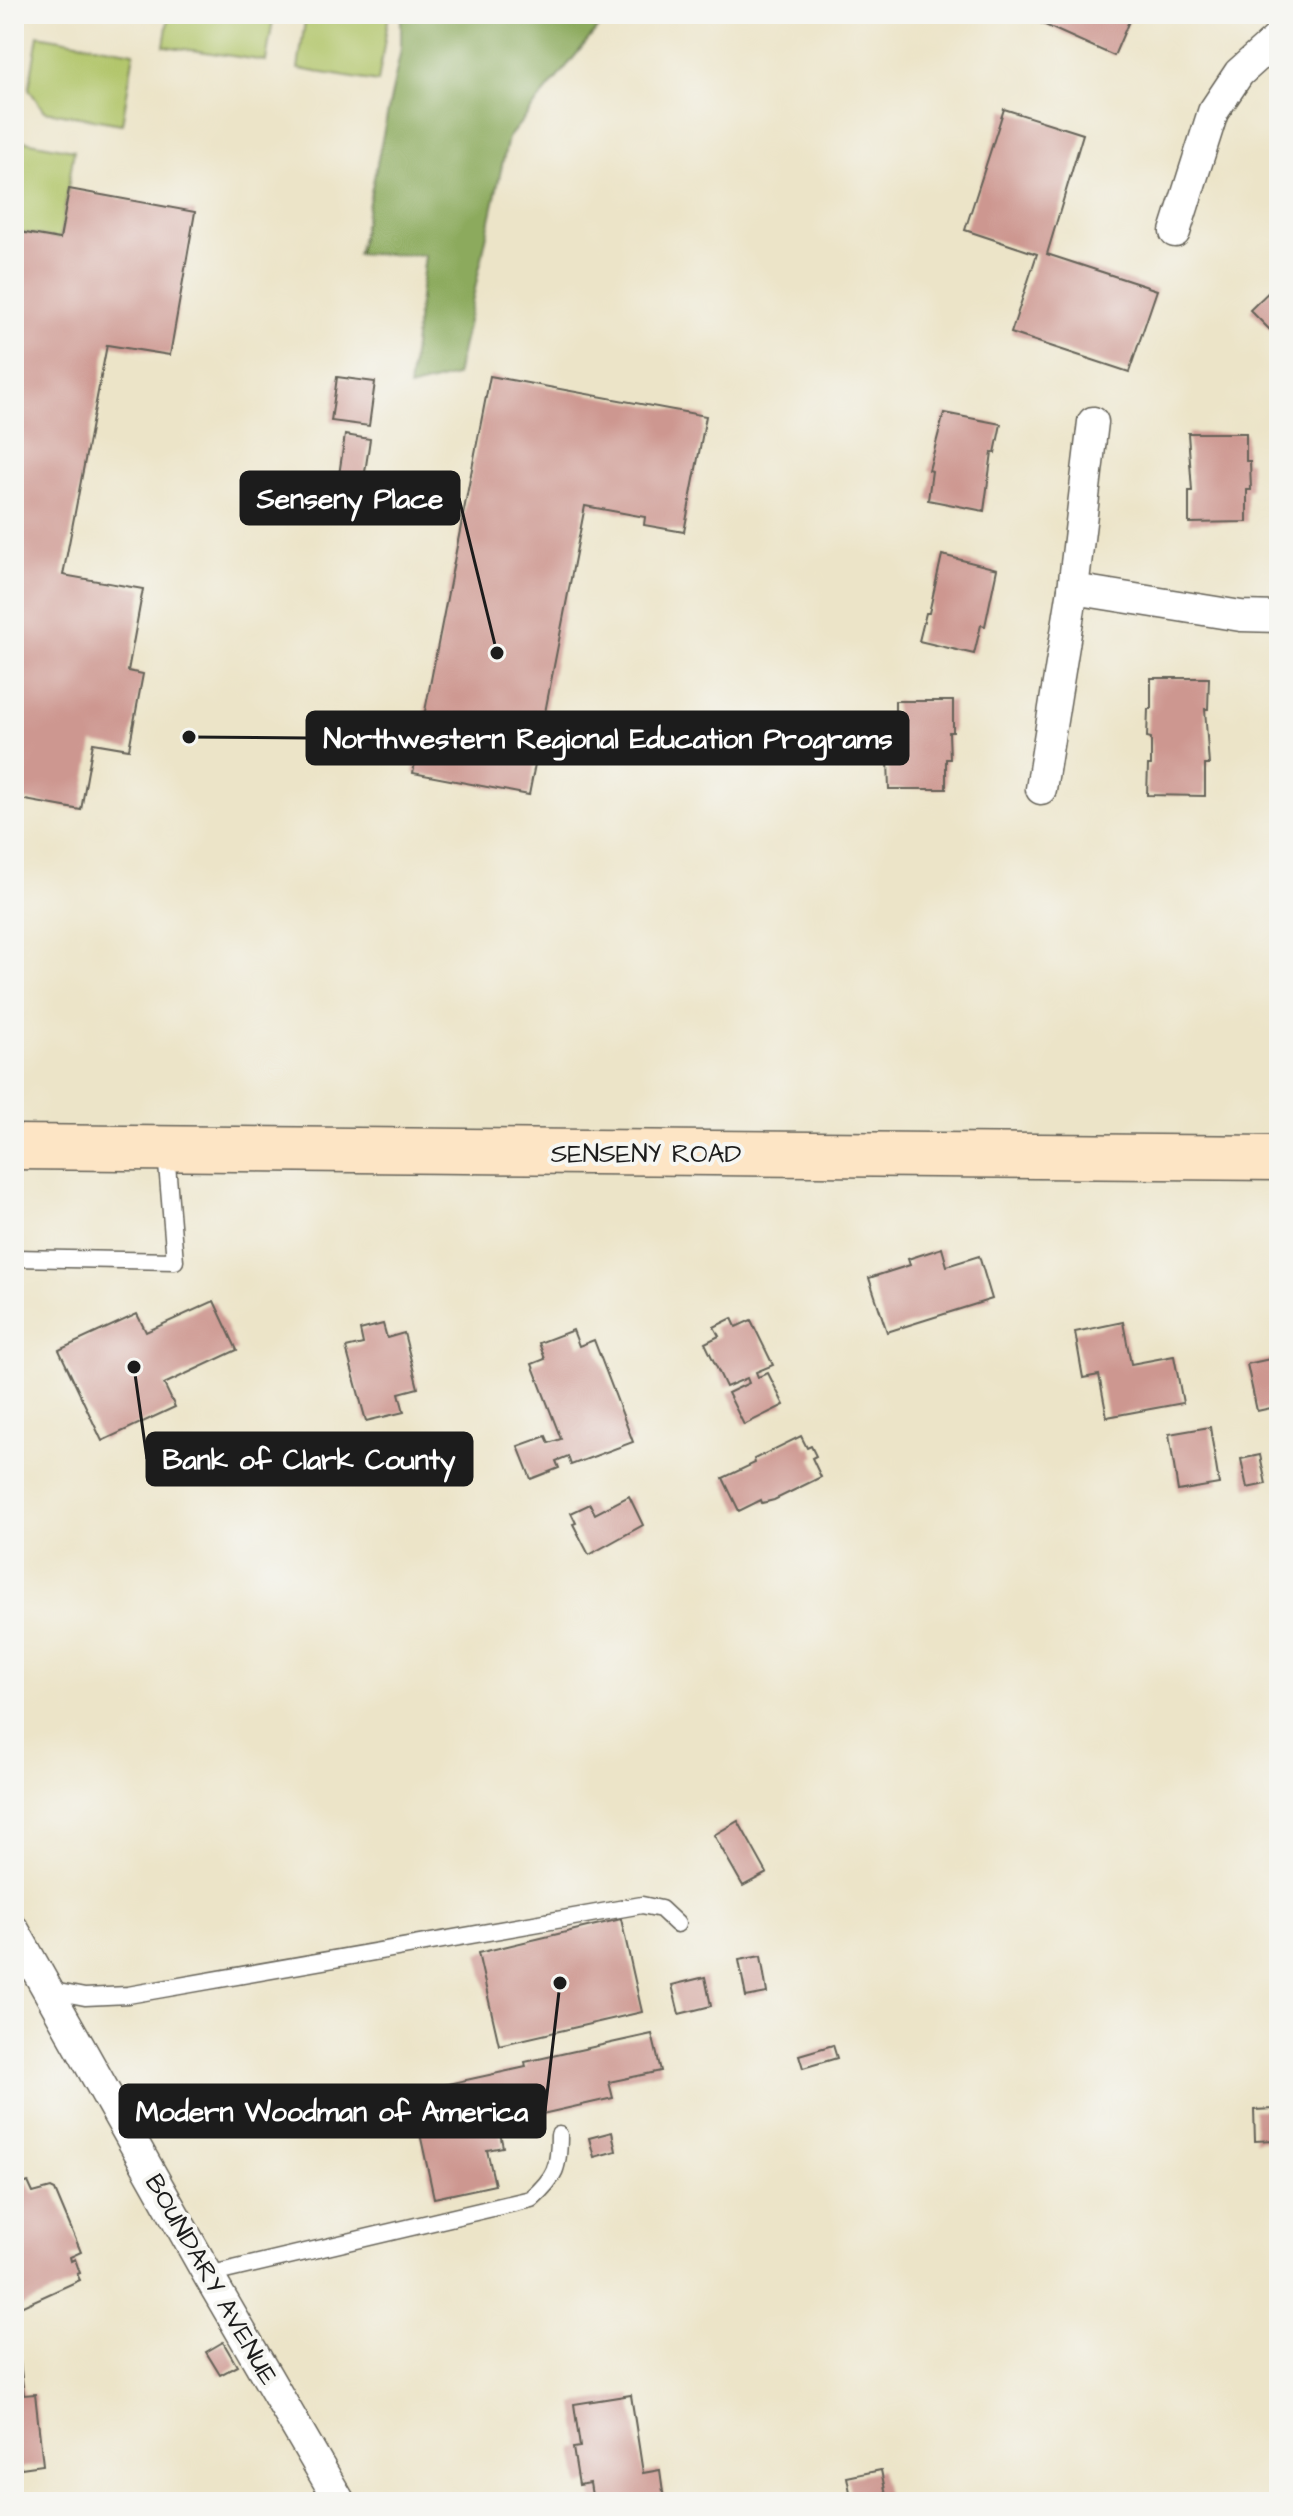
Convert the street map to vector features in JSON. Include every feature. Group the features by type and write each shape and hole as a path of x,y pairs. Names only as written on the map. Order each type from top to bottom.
{"main road":[{"name":"SENSENY ROAD","path":"14,1147 1279,1158"}],"street":[{"path":"1175,232 1213,112 1239,73 1279,37"},
{"path":"1041,789 1073,589 1093,422"},
{"path":"1073,589 1241,616 1279,617"},
{"name":"BOUNDARY AVENUE","path":"14,1930 340,2502"}],"lane":[{"path":"14,1258 175,1261 166,1149"},
{"path":"48,1990 85,1997 128,1995 642,1905 661,1909 677,1924"},
{"path":"208,2275 531,2199 549,2183 559,2163 559,2135"}],"green space":[{"path":"169,14 274,14 266,61 164,46"},
{"path":"306,14 389,14 378,82 298,69"},
{"path":"401,14 598,14 602,23 508,138 456,376 409,388 425,255 358,254 401,49"},
{"path":"38,35 134,52 122,124 44,111 29,89"},
{"path":"14,139 74,150 60,239 14,231"}],"building":[{"path":"1039,14 1132,14 1114,56 1036,21"},
{"path":"1004,109 1083,134 1047,254 1157,290 1129,372 1011,333 1037,254 965,230"},
{"path":"69,189 195,212 170,355 107,345 63,575 143,589 128,671 143,674 129,749 93,743 81,810 14,798 14,231 60,239"},
{"path":"1279,282 1279,339 1250,310"},
{"path":"490,376 706,416 684,532 644,525 645,517 585,506 529,795 413,773"},
{"path":"337,377 375,382 369,426 331,421"},
{"path":"944,413 1001,424 995,453 992,452 984,511 928,500 932,471 929,470"},
{"path":"1188,433 1246,433 1246,461 1250,461 1251,490 1247,490 1247,522 1189,523 1189,491 1192,491"},
{"path":"345,435 370,439 364,479 339,475"},
{"path":"942,555 997,569 985,626 981,625 974,654 919,641 926,613 929,613"},
{"path":"1151,678 1209,678 1208,709 1205,709 1209,765 1205,765 1205,796 1147,795 1148,765 1151,765 1151,738 1147,737"},
{"path":"895,701 953,701 953,732 949,732 950,759 946,759 946,789 889,789 888,759 892,758"},
{"path":"942,1248 947,1266 979,1256 992,1299 887,1332 869,1278 910,1265 908,1259"},
{"path":"214,1301 237,1350 164,1384 175,1407 102,1441 59,1350 137,1314 146,1332"},
{"path":"732,1318 736,1327 751,1320 773,1365 756,1372 758,1377 768,1373 784,1405 744,1425 728,1393 749,1383 747,1378 726,1387 705,1343 719,1336 714,1327"},
{"path":"1123,1322 1131,1364 1174,1356 1183,1403 1107,1417 1099,1375 1083,1378 1075,1332"},
{"path":"383,1324 387,1338 404,1333 418,1388 399,1393 404,1412 366,1421 346,1348 363,1344 360,1330"},
{"path":"573,1330 579,1346 594,1340 633,1442 571,1465 568,1456 556,1461 559,1468 531,1479 518,1446 546,1436 549,1443 561,1439 532,1364 545,1359 539,1343"},
{"path":"1279,1357 1279,1429 1275,1430 1271,1408 1257,1411 1247,1364"},
{"path":"1210,1427 1219,1484 1178,1491 1169,1434"},
{"path":"801,1436 816,1456 812,1458 821,1477 774,1500 762,1503 761,1500 739,1511 723,1478"},
{"path":"1260,1455 1266,1484 1247,1488 1241,1459"},
{"path":"629,1496 643,1525 589,1555 573,1524 576,1523 571,1513 590,1504 595,1514"},
{"path":"738,1821 767,1873 743,1886 714,1835"},
{"path":"621,1919 642,2012 499,2045 478,1953"},
{"path":"761,1956 767,1993 746,1997 739,1960"},
{"path":"705,1977 711,2006 679,2014 672,1985"},
{"path":"652,2034 661,2071 609,2082 613,2098 498,2124 503,2147 487,2150 495,2185 434,2198 411,2092 526,2067 525,2062"},
{"path":"833,2045 837,2058 803,2068 799,2055"},
{"path":"1274,2093 1279,2093 1279,2143 1274,2143 1274,2140 1255,2141 1254,2110 1274,2109"},
{"path":"612,2132 616,2151 594,2157 589,2138"},
{"path":"28,2182 33,2193 51,2188 55,2190 81,2252 70,2257 71,2261 75,2259 80,2280 14,2310 14,2188"},
{"path":"223,2342 237,2366 220,2375 206,2352"},
{"path":"14,2361 20,2361 24,2395 35,2394 43,2465 14,2469"},
{"path":"631,2395 643,2473 660,2470 664,2499 593,2502 590,2483 579,2485 573,2448 580,2447 574,2404"},
{"path":"881,2470 886,2495 852,2502 847,2477"}],"place":[{"name":"Senseny Place","path":"497,653"},
{"name":"Northwestern Regional Education Programs","path":"189,737"},
{"name":"Bank of Clark County","path":"134,1367"},
{"name":"Modern Woodman of America","path":"560,1983"}]}
